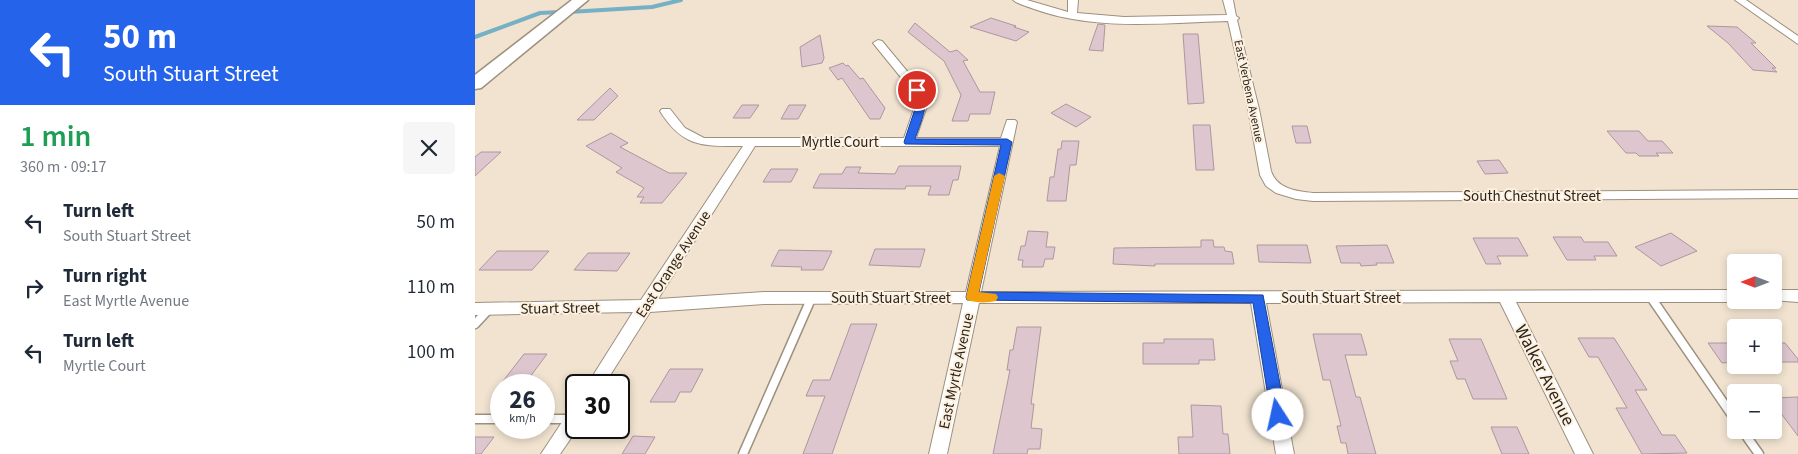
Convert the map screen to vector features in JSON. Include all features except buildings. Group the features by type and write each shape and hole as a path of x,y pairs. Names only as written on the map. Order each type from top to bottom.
{"main road":[{"path":"475,84 571,8"}],"street":[{"path":"1018,0 1042,9 1072,15 1110,18 1234,18"},
{"path":"1072,15 1073,0"},
{"name":"East Verbena Avenue","path":"1229,0 1265,172 1269,182"},
{"path":"1741,0 1798,41"},
{"path":"878,43 917,90 922,103 909,142"},
{"name":"Myrtle Court","path":"666,111 675,126 690,138 703,142 1007,142"},
{"path":"1007,142 1011,122"},
{"name":"East Orange Avenue","path":"602,374 751,142"},
{"name":"East Myrtle Avenue","path":"938,454 1007,142"},
{"name":"South Chestnut Street","path":"1269,182 1281,191 1297,196 1313,197 1798,194"},
{"name":"Walker Avenue","path":"1505,296 1584,454"},
{"name":"South Stuart Street","path":"646,306 764,298 1727,296"},
{"path":"1783,296 1798,296"},
{"path":"1258,298 1285,454"},
{"name":"Stuart Street","path":"482,309 646,306"},
{"path":"549,454 565,431"}],"lane":[{"path":"1649,295 1727,408"},
{"path":"743,454 811,298"},
{"path":"475,324 482,309"},
{"path":"475,419 490,419"},
{"path":"1748,439 1759,454"}],"waterway":[{"path":"569,12 652,7 681,0"},
{"path":"475,37 540,13 560,12"}],"slow traffic":[{"path":"991,297 972,297 999,176"}],"route":[{"path":"917,90 922,103 909,142 1007,142 972,297 1258,298 1278,415"}]}
